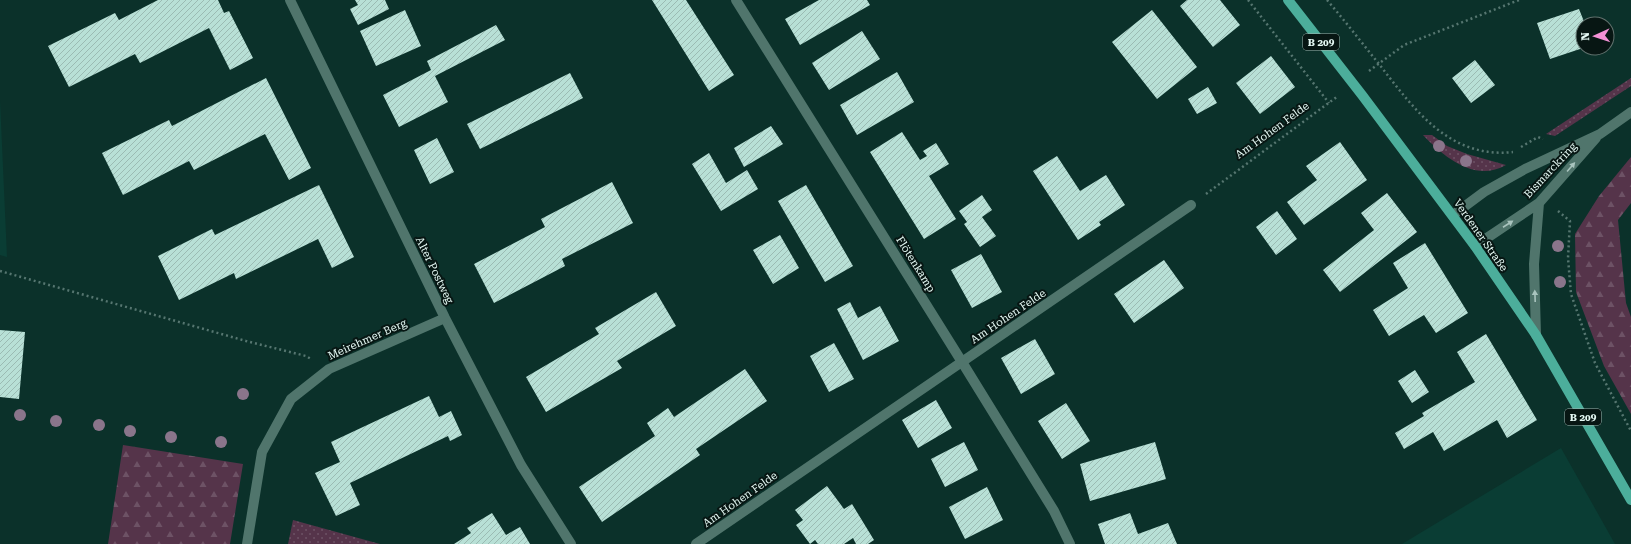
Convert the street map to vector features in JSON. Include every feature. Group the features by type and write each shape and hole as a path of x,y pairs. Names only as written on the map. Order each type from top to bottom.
{"main road":[{"name":"Verdener Straße","path":"1288,0 1453,215 1475,246 1536,335 1631,500"}],"street":[{"name":"Alter Postweg","path":"290,0 445,318 521,465 571,544"},
{"name":"Flötenkamp","path":"736,0 1054,511 1070,544"},
{"name":"Bismarckring","path":"1453,215 1484,192 1526,169 1600,134 1631,112"},
{"name":"Bismarckring","path":"1475,246 1539,203 1600,134"},
{"path":"1536,335 1534,264 1539,203"},
{"name":"Am Hohen Felde","path":"696,544 1191,205"},
{"name":"Meirehmer Berg","path":"247,544 262,452 291,399 329,369 445,318"}],"path":[{"name":"Am Hohen Felde","path":"1191,205 1329,103 1248,0"},
{"path":"1327,0 1412,107 1444,135 1455,141 1486,152 1499,153 1513,152 1538,137"},
{"path":"1378,63 1404,45 1519,0"},
{"path":"1560,214 1570,221 1568,258 1571,294 1595,363 1631,431"},
{"path":"0,271 238,339 306,356 329,369"}],"shaded area":[{"path":"0,100 7,257 0,255"},
{"path":"1561,448 1615,544 1402,544"}],"green space":[{"path":"1631,78 1631,86 1555,136 1546,134"},
{"path":"1423,135 1432,135 1447,146 1467,154 1506,165 1494,170 1483,171 1472,169 1450,159 1440,152"},
{"path":"1631,157 1631,203 1618,220 1626,303 1631,317 1631,414 1604,366 1576,292 1575,234 1599,196"},
{"path":"123,445 243,464 230,544 108,544"},
{"path":"293,520 380,544 288,544"}],"building":[{"path":"158,0 218,0 224,13 229,11 253,58 230,70 209,28 140,63 135,54 69,87 48,46 115,13 119,20"},
{"path":"355,0 385,0 389,9 358,25 350,9 358,5"},
{"path":"652,0 686,0 734,75 709,91"},
{"path":"819,0 867,0 870,5 800,45 785,19"},
{"path":"1187,0 1220,0 1240,25 1213,47 1180,6"},
{"path":"1579,9 1582,16 1575,16 1575,51 1550,59 1537,23"},
{"path":"405,10 421,46 376,66 360,31"},
{"path":"1152,10 1197,67 1157,99 1112,42"},
{"path":"496,25 505,40 435,76 448,102 399,127 383,95 431,70 427,61"},
{"path":"862,31 880,59 829,90 812,63"},
{"path":"1271,56 1295,87 1260,114 1236,83"},
{"path":"1475,60 1495,85 1471,103 1452,78"},
{"path":"897,72 914,102 857,135 840,105"},
{"path":"570,73 583,98 480,149 467,124"},
{"path":"266,78 311,168 289,180 265,134 194,170 189,161 123,195 102,153 169,120 172,126"},
{"path":"1208,87 1217,103 1197,114 1188,99"},
{"path":"771,126 783,144 744,167 734,148"},
{"path":"902,132 920,160 927,156 923,151 936,143 949,164 929,176 956,219 924,239 870,152"},
{"path":"437,138 454,172 430,184 414,150"},
{"path":"1340,142 1367,180 1304,225 1287,202 1317,180 1306,166"},
{"path":"709,153 726,183 747,170 758,189 721,211 692,164"},
{"path":"1057,156 1080,191 1106,175 1125,205 1099,222 1101,225 1078,240 1033,171"},
{"path":"612,182 633,223 562,259 565,266 494,303 474,264 545,227 541,219"},
{"path":"319,185 354,257 332,268 318,239 236,279 234,273 179,300 158,256 212,229 215,235"},
{"path":"806,185 853,266 825,282 778,201"},
{"path":"1387,193 1417,232 1340,292 1323,270 1374,230 1361,213"},
{"path":"982,195 992,210 982,217 996,236 980,247 964,224 967,222 959,211"},
{"path":"1277,211 1297,239 1276,255 1256,227"},
{"path":"780,235 799,268 773,284 753,250"},
{"path":"1425,243 1468,313 1436,333 1424,315 1389,336 1373,310 1408,288 1393,263"},
{"path":"981,254 1002,292 972,308 951,270"},
{"path":"1164,260 1184,288 1134,323 1114,294"},
{"path":"656,292 676,326 617,361 622,368 546,412 526,377 599,334 595,328"},
{"path":"850,302 858,318 880,306 899,341 863,360 837,309"},
{"path":"0,330 25,332 19,399 0,397"},
{"path":"1486,334 1537,420 1507,438 1497,420 1444,451 1433,432 1404,449 1395,433 1424,416 1422,413 1475,382 1457,352"},
{"path":"1035,339 1055,374 1021,394 1001,358"},
{"path":"834,343 854,379 829,392 810,356"},
{"path":"745,369 767,401 696,449 700,455 602,522 579,487 655,436 647,423 668,408 674,417"},
{"path":"1415,370 1429,392 1412,403 1398,381"},
{"path":"429,396 439,417 451,411 462,435 450,441 448,436 350,483 360,505 336,516 315,473 340,462 331,442"},
{"path":"936,400 952,428 918,448 902,420"},
{"path":"1066,403 1090,441 1062,459 1038,421"},
{"path":"964,442 978,470 945,487 931,459"},
{"path":"1155,442 1166,479 1090,501 1080,464"},
{"path":"827,486 844,509 852,504 874,540 868,544 856,544 853,538 844,544 818,544 815,540 810,544 796,525 803,520 795,510"},
{"path":"987,487 1003,520 965,539 949,507"},
{"path":"492,513 506,535 520,527 530,544 454,544 471,533 467,528"},
{"path":"1130,513 1138,534 1168,523 1177,544 1105,544 1098,524"}]}
